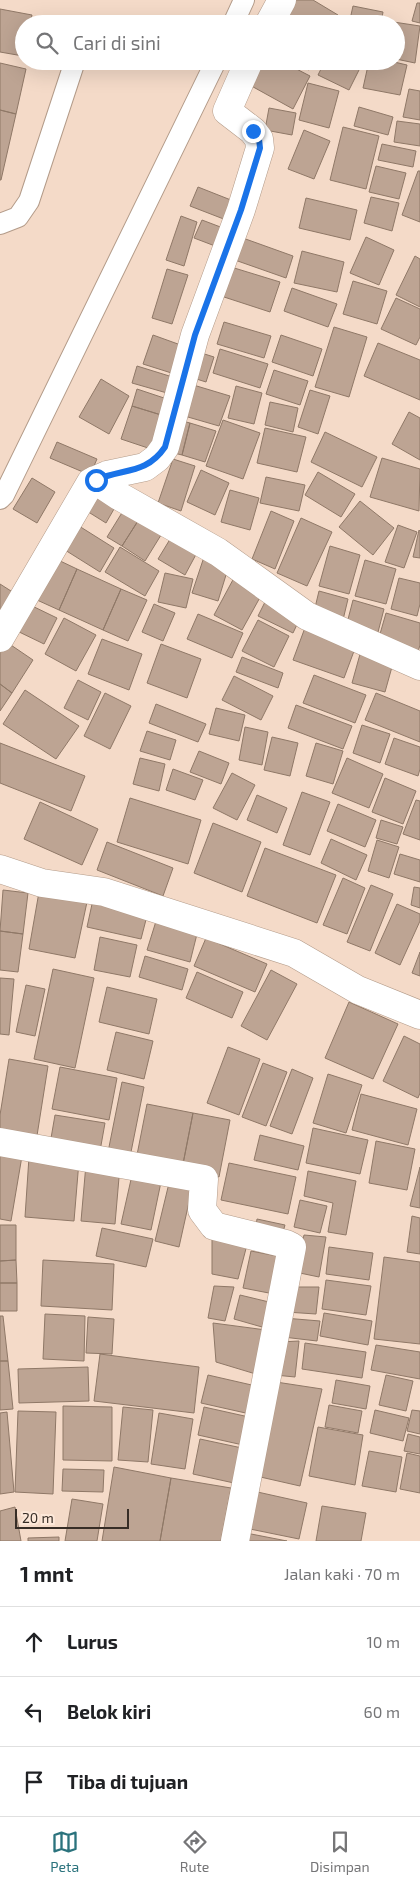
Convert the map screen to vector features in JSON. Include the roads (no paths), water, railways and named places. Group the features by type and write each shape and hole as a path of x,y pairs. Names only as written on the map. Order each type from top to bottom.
{"street":[{"path":"274,15 282,0"},
{"path":"0,638 90,482 108,475 144,467 157,458 165,447 195,335 241,210 260,148 259,139 253,131 226,111 245,70"},
{"path":"96,480 119,496 218,552 307,616 420,666"},
{"path":"0,869 42,883 104,892 294,953 358,990 420,1015"},
{"path":"0,1142 204,1179 202,1210 214,1226 292,1247 242,1496 235,1541"}],"lane":[{"path":"237,15 244,0"},
{"path":"0,224 18,217 30,201 73,70"},
{"path":"0,499 4,495 212,70"}]}
